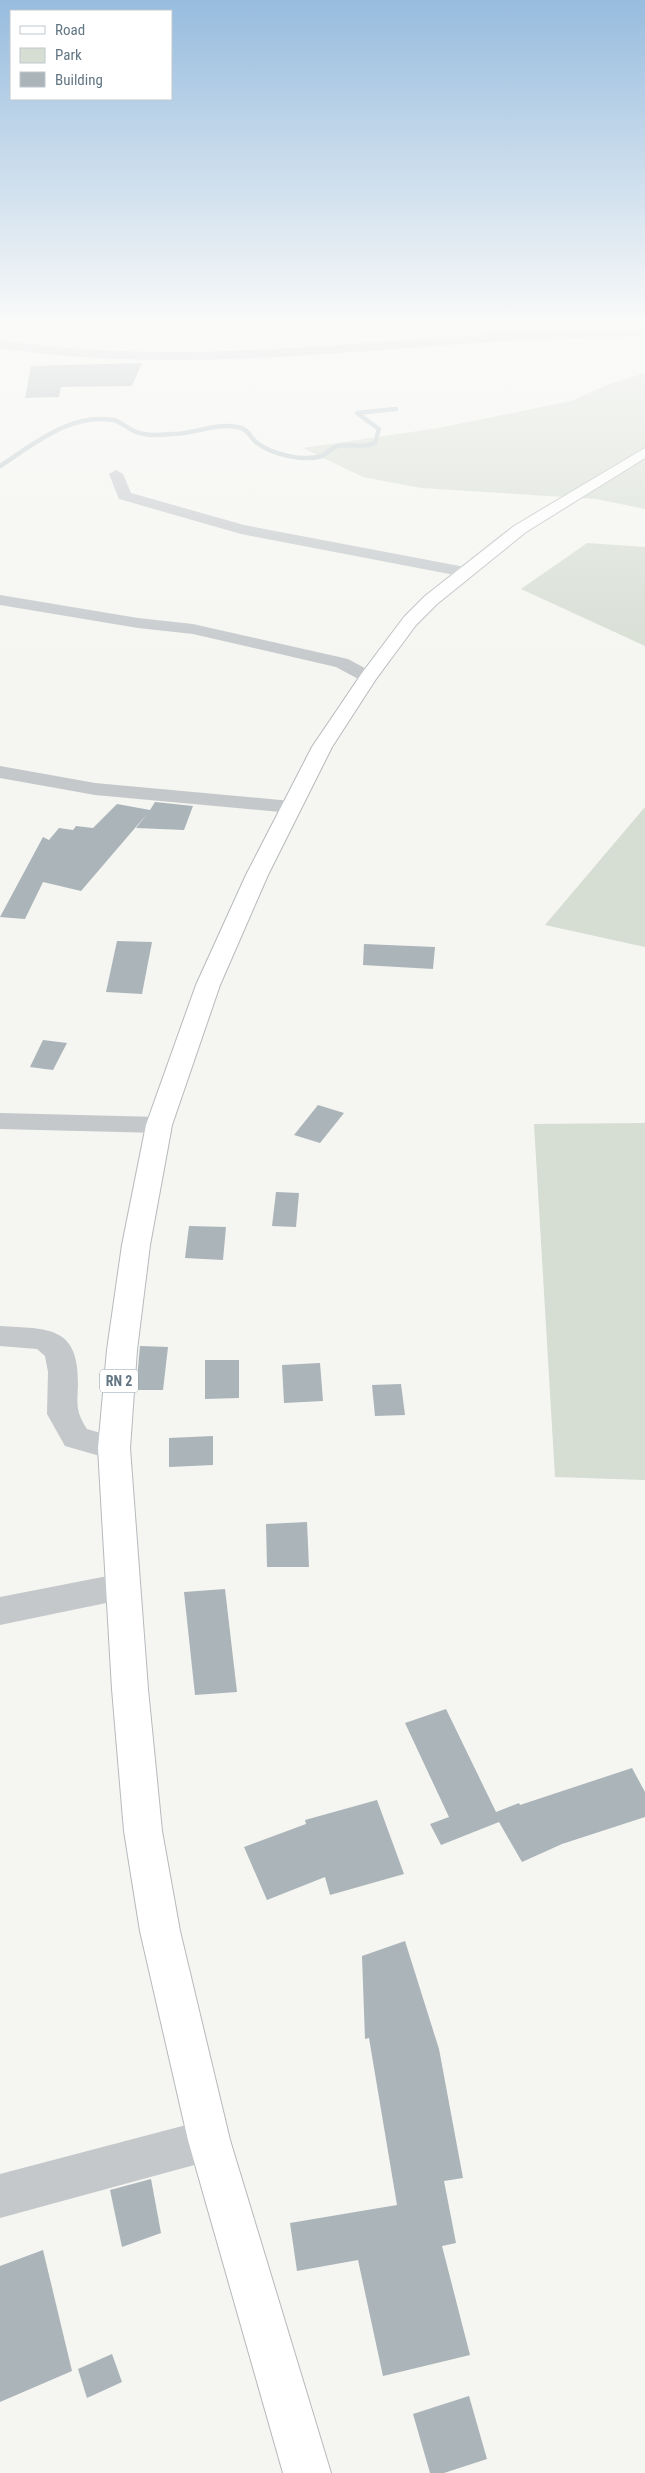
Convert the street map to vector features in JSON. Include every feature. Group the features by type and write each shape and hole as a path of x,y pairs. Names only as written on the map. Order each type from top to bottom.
{"main road":[{"name":"RN 2","path":"307,2473 209,2140 160,1931 143,1831 130,1689 114,1448 122,1350 136,1245 159,1125 208,985 291,806 322,747 368,678 410,621 431,600 520,529 645,452"}],"street":[{"path":"116,474 124,496 142,503 217,520 241,529 465,572"},
{"path":"0,600 129,622 192,629 342,663 368,678"},
{"path":"0,772 96,789 291,806"},
{"path":"0,1121 159,1125"},
{"path":"0,1336 44,1339 59,1351 64,1372 62,1414 76,1438 114,1448"},
{"path":"0,1611 123,1587"},
{"path":"0,2196 209,2140"}],"green space":[{"path":"348,441 645,441 645,509 596,499 421,488 363,477 303,448"},
{"path":"587,543 645,547 645,646 521,589"},
{"path":"645,807 645,947 545,925"},
{"path":"645,1123 645,1480 555,1477 534,1124"}],"building":[{"path":"155,802 193,806 184,830 136,828 147,814 81,891 43,882 25,919 0,917 43,837 49,840 59,828 73,830 76,826 93,828 117,804 150,810"},
{"path":"117,941 152,942 142,994 106,992"},
{"path":"364,944 435,947 433,969 363,965"},
{"path":"43,1040 67,1043 53,1070 30,1067"},
{"path":"318,1105 344,1113 320,1143 294,1135"},
{"path":"276,1192 299,1193 296,1227 272,1226"},
{"path":"189,1226 226,1227 223,1260 185,1258"},
{"path":"140,1346 168,1347 163,1390 136,1390"},
{"path":"205,1360 239,1360 239,1398 205,1399"},
{"path":"320,1363 323,1401 284,1403 282,1365"},
{"path":"401,1384 405,1415 375,1416 372,1385"},
{"path":"213,1436 213,1465 169,1467 169,1438"},
{"path":"307,1522 309,1567 267,1567 266,1524"},
{"path":"225,1589 237,1692 195,1695 184,1592"},
{"path":"446,1709 496,1812 632,1768 645,1792 645,1817 562,1844 522,1862 499,1822 441,1845 430,1824 449,1817 405,1723"},
{"path":"377,1800 404,1874 330,1895 325,1877 267,1900 244,1847 306,1824 305,1820"},
{"path":"405,1941 439,2049 463,2178 444,2181 456,2243 442,2246 470,2355 383,2376 358,2260 297,2271 290,2223 397,2205 369,2038 365,2039 362,1956"},
{"path":"151,2179 161,2233 122,2247 110,2190"},
{"path":"43,2250 72,2371 0,2402 0,2266"},
{"path":"112,2354 122,2382 87,2398 78,2369"},
{"path":"469,2396 487,2459 444,2473 430,2473 413,2414"}],"waterway":[{"path":"0,466 37,441"},
{"path":"255,441 279,454 306,458 322,456 338,446 366,446 375,441"}]}
